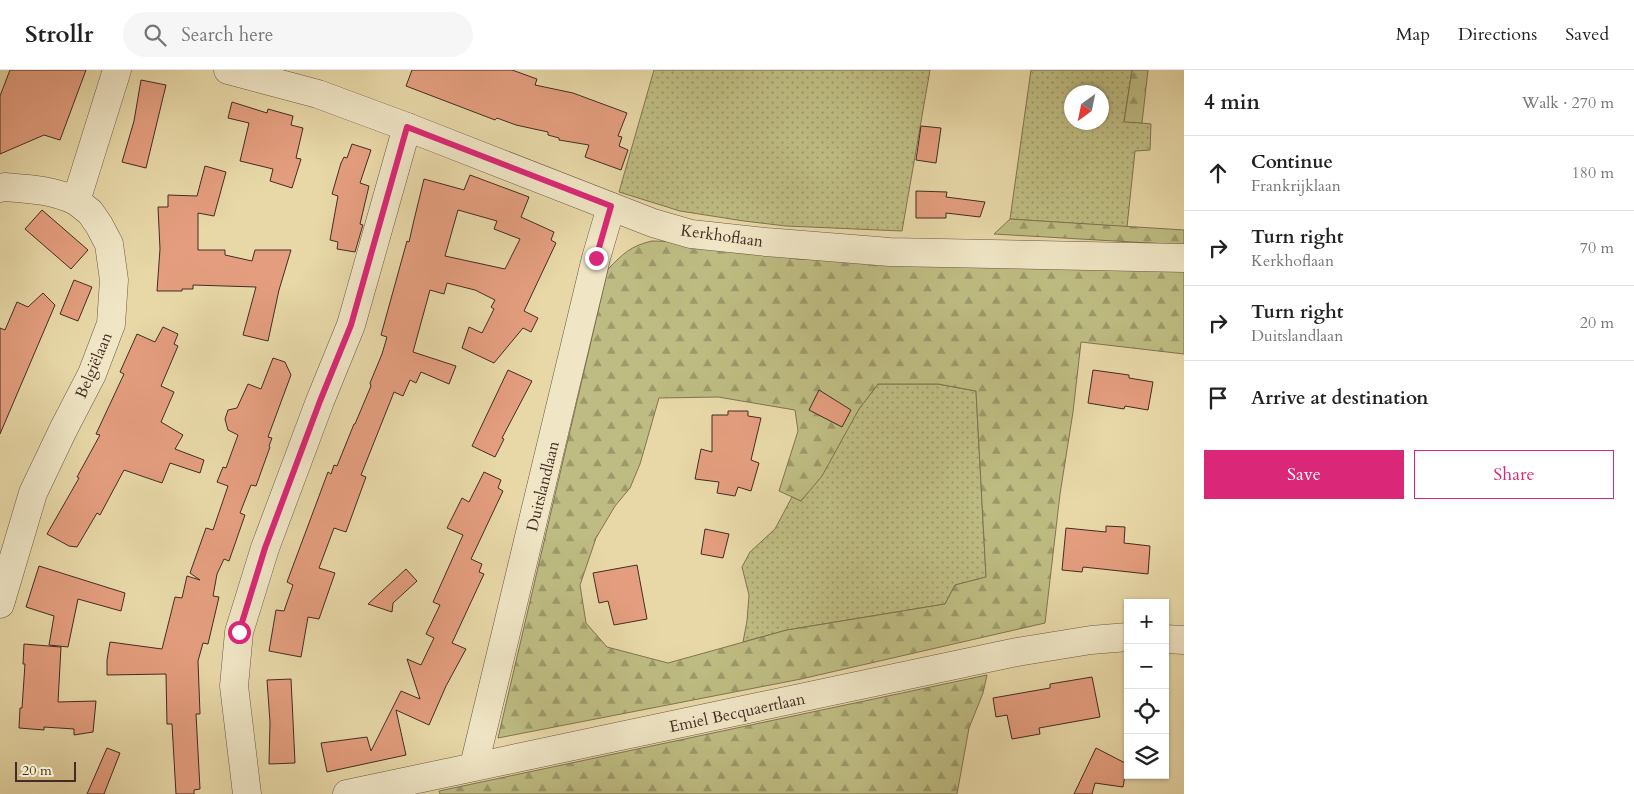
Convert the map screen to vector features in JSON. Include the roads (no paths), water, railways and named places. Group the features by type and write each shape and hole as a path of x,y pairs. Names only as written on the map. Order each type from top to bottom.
{"street":[{"path":"0,188 39,189 59,193 76,200 117,70"},
{"name":"Kerkhoflaan","path":"228,70 318,94 653,223 691,234 890,252 1184,258"},
{"path":"247,794 234,686 239,632 265,548 320,401 351,325 407,127"},
{"name":"Belgiëlaan","path":"0,604 33,493 92,374 111,324 114,280 109,244 90,212 76,200"},
{"name":"Duitslandlaan","path":"474,766 596,258 611,206"},
{"name":"Emiel Becquaertlaan","path":"347,794 1017,652 1091,640 1124,637"},
{"path":"1169,639 1184,640"}]}
